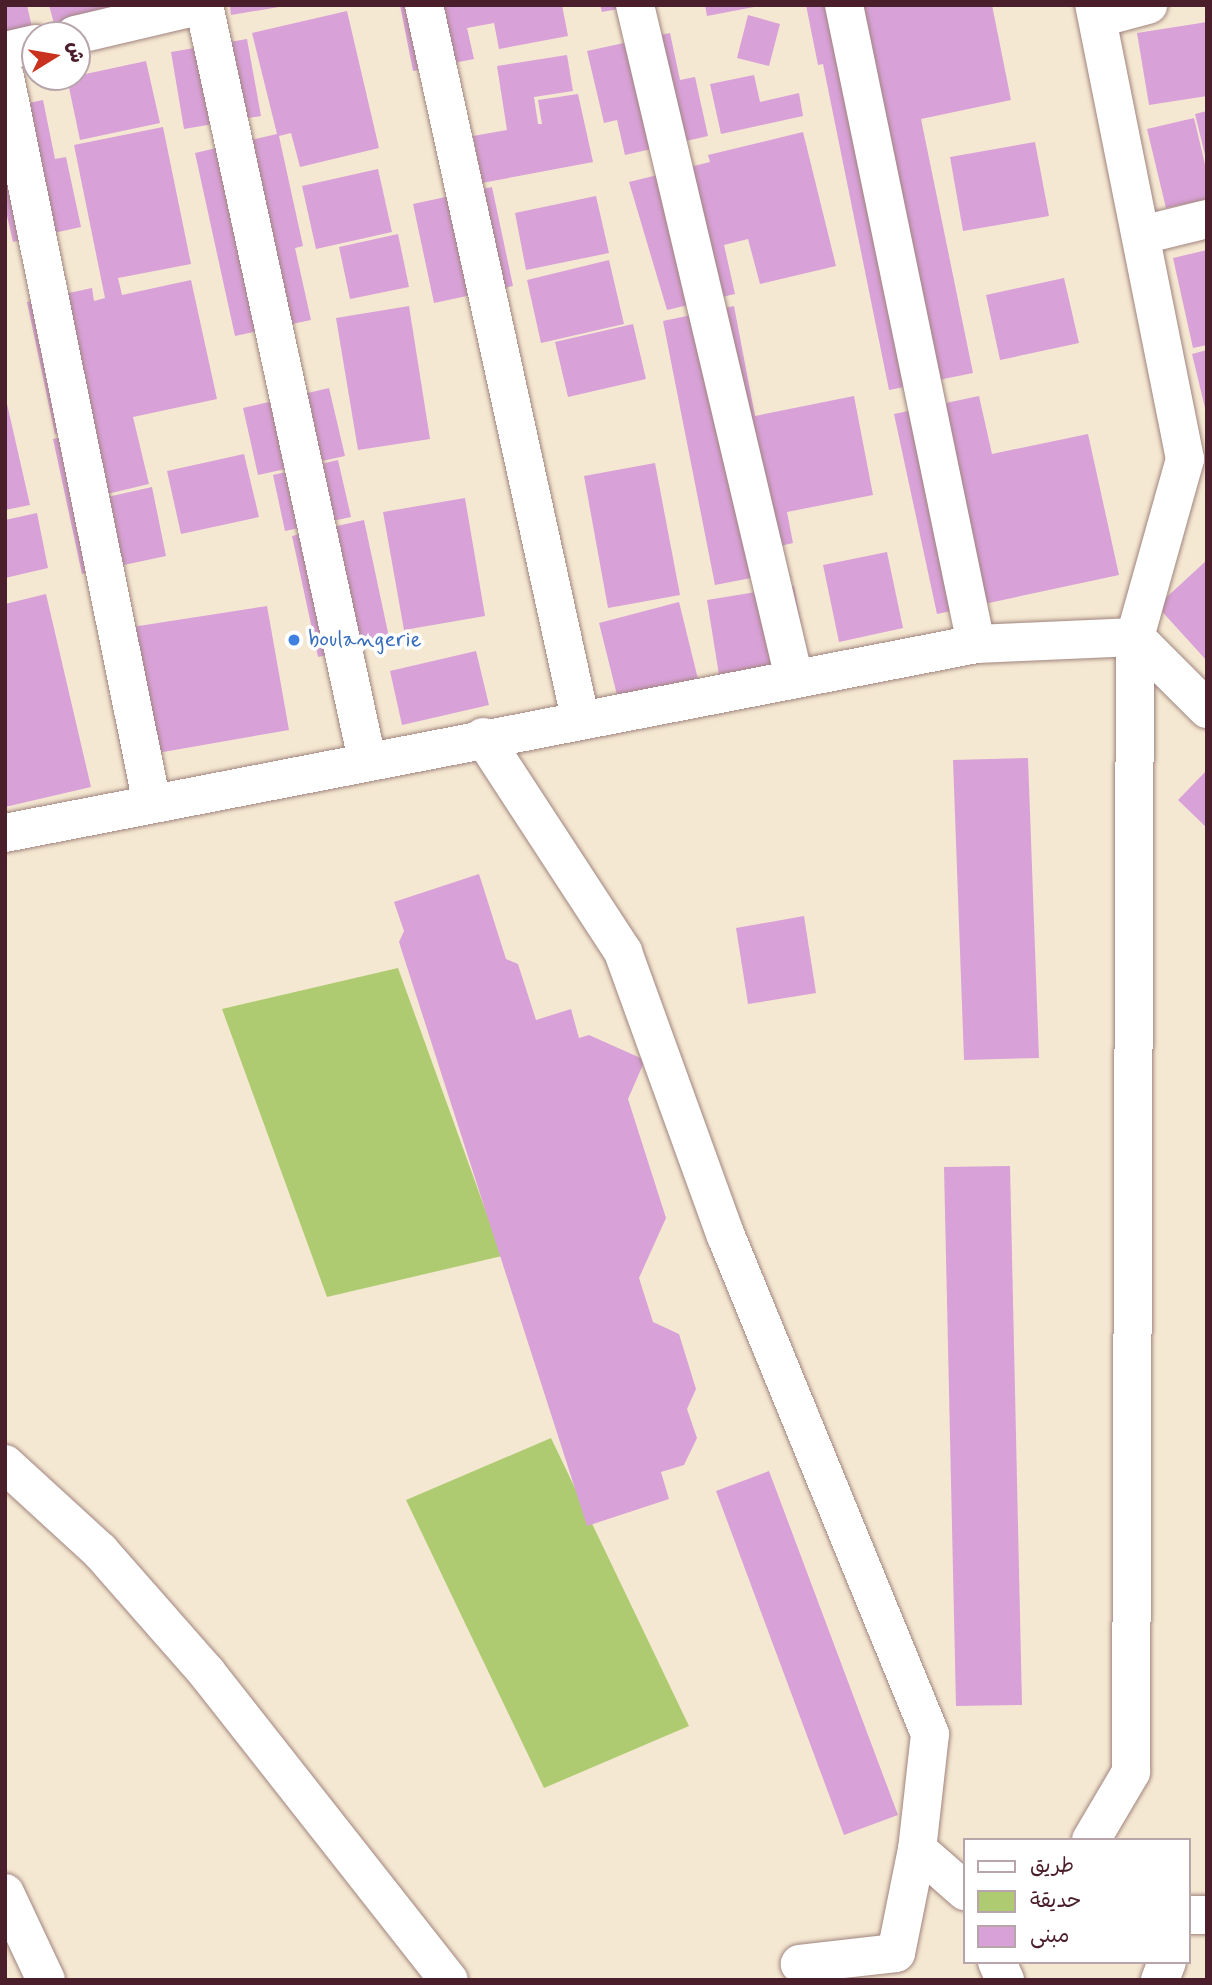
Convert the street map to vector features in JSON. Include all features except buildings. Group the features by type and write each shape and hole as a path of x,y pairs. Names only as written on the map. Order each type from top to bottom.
{"street":[{"path":"91,31 204,5 367,760"},
{"path":"424,5 580,718"},
{"path":"635,5 794,678"},
{"path":"844,5 976,644"},
{"path":"1091,1838 1131,1772 1135,637 1196,456 1142,235 1097,12 1148,5"},
{"path":"5,78 152,804"},
{"path":"1142,235 1207,219"},
{"path":"5,833 580,718 976,644 1135,637 1207,709"},
{"path":"483,737 624,952 726,1236 930,1734 917,1849 896,1953 800,1964"},
{"path":"5,1464 100,1551 207,1673 449,1980"},
{"path":"917,1849 964,1890"},
{"path":"5,1893 46,1980"},
{"path":"998,1964 1005,1980"}],"green space":[{"path":"398,968 502,1256 327,1297 222,1009"},
{"path":"551,1438 689,1726 544,1788 406,1500"}],"place":[{"name":"boulangerie","path":"294,640"}]}
